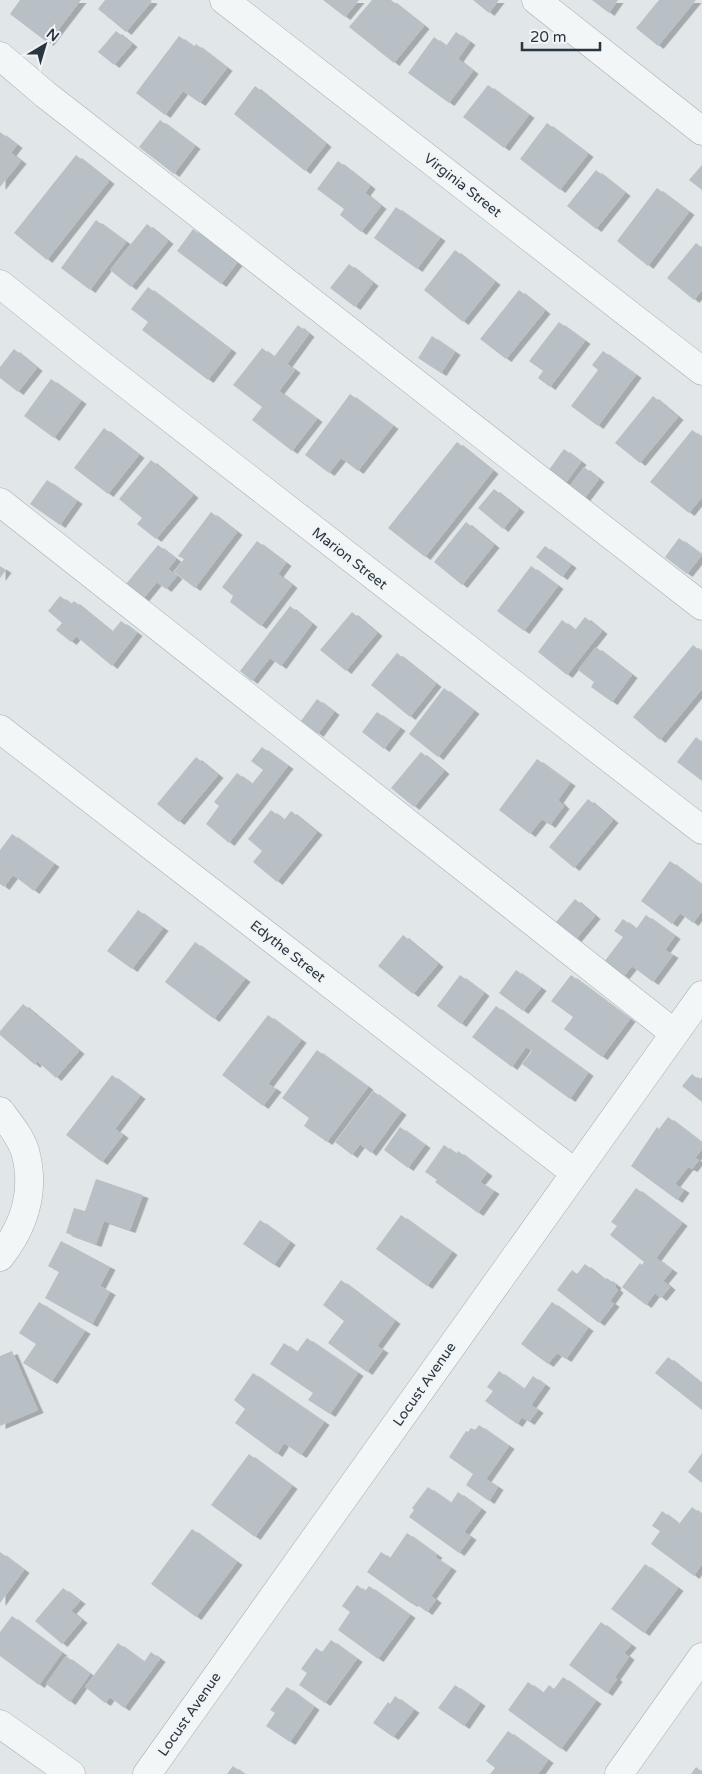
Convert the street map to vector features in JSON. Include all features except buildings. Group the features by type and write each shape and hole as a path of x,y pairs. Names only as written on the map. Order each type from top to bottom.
{"street":[{"name":"Virginia Street","path":"224,0 702,371"},
{"path":"536,0 702,131"},
{"path":"0,56 46,95 702,606"},
{"name":"Marion Street","path":"0,284 113,375 702,830"},
{"path":"0,502 674,1033"},
{"name":"Edythe Street","path":"4,740 575,1173"},
{"name":"Locust Avenue","path":"147,1774 702,995"},
{"path":"0,1111 16,1133 24,1151 30,1187 27,1209 0,1258"},
{"path":"619,1774 702,1657"},
{"path":"0,1724 71,1774"}]}
